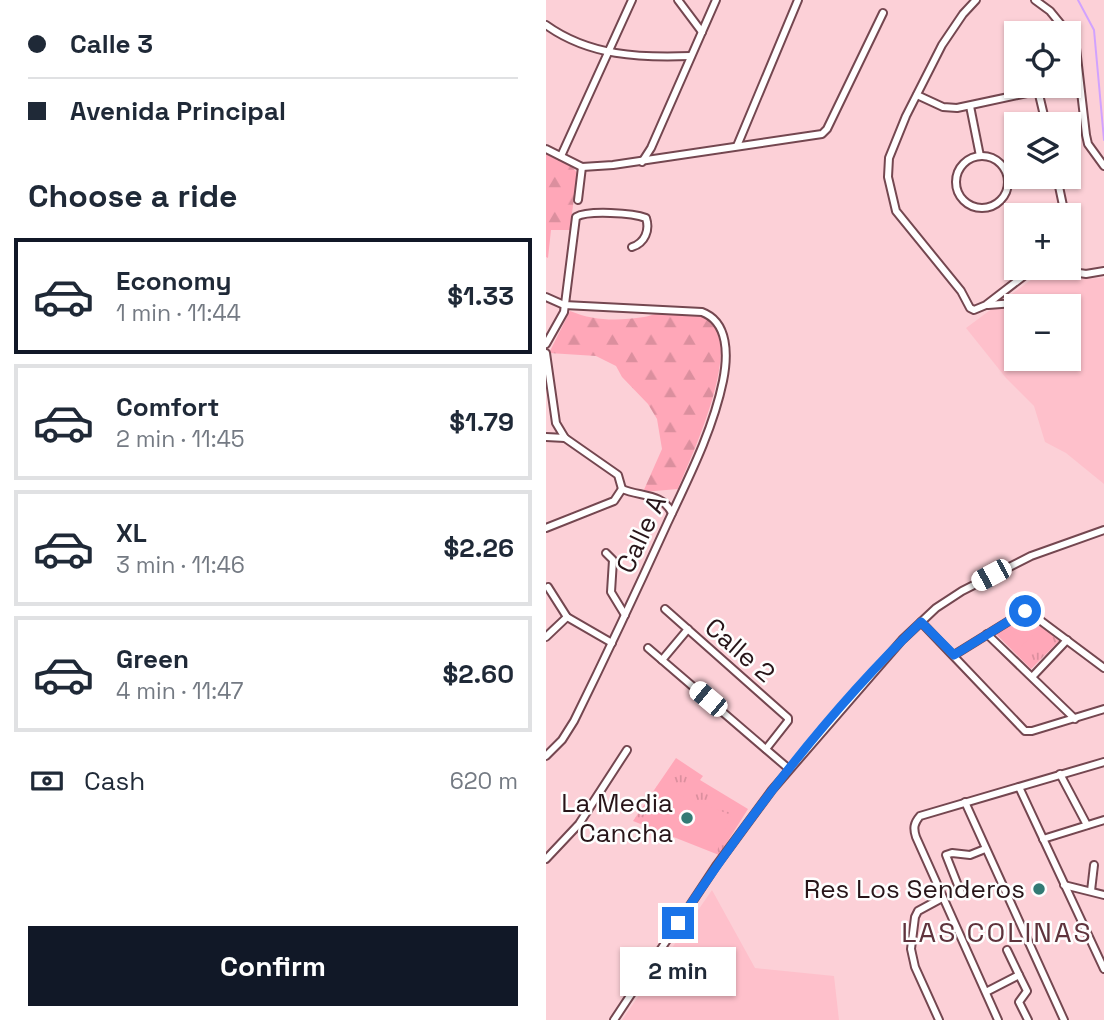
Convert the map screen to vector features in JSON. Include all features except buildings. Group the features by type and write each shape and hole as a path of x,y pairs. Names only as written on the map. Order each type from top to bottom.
{"street":[{"path":"561,156 632,0"},
{"path":"678,0 702,32"},
{"path":"642,162 651,148 716,0"},
{"path":"737,146 798,0"},
{"path":"976,0 963,14 942,46 895,139 889,158 890,192 896,211 961,291 970,308 974,310 986,305 1018,280"},
{"path":"1035,0 1058,21"},
{"path":"546,149 582,167 642,162 822,134 827,129 883,13"},
{"path":"546,25 567,38 608,52 628,56 691,57"},
{"path":"917,95 943,107 970,106 1004,97"},
{"path":"1081,95 1088,144 1104,166"},
{"path":"970,106 980,156"},
{"path":"651,148 660,159"},
{"path":"980,156 988,156 1001,164 1008,178 1002,199 996,204 981,208 973,206 961,197 956,182 957,174 966,162 980,156"},
{"path":"578,200 582,167"},
{"path":"546,344 562,318 574,222 579,215 621,214 646,218 647,234 643,241 632,247"},
{"path":"1081,273 1104,271"},
{"path":"546,297 564,305"},
{"path":"986,305 1004,304"},
{"name":"Calle A","path":"546,756 562,740 574,721 672,513 718,404 725,359 722,333 712,316 689,310 564,305"},
{"path":"546,353 548,385 556,423 565,438 618,475 622,489 614,501 546,528"},
{"path":"546,437 556,423"},
{"path":"546,437 565,438"},
{"path":"622,489 667,503 672,513"},
{"path":"614,1020 716,866 789,769 878,665 921,622 953,596 991,575 1031,556 1104,530"},
{"path":"606,553 613,561 612,595 625,615"},
{"path":"548,587 567,617 612,643"},
{"name":"Calle 2","path":"665,609 789,720 766,749"},
{"path":"954,655 1025,611 1104,668"},
{"path":"546,637 567,617"},
{"path":"921,622 1025,731 1104,709"},
{"path":"662,660 688,629"},
{"path":"987,634 1075,719"},
{"path":"1033,676 1067,640"},
{"path":"648,648 789,769"},
{"path":"546,859 579,824 627,750"},
{"path":"998,1020 916,837 915,821 920,816 1104,762"},
{"path":"1060,774 1087,825"},
{"path":"1019,787 1104,969"},
{"path":"965,803 1062,1019"},
{"path":"1043,839 1104,820"},
{"path":"961,892 947,855 970,855 985,849"},
{"path":"1091,891 1094,865"},
{"path":"1064,884 1104,895"},
{"path":"939,1020 915,967 911,949 918,911 942,898"},
{"path":"1095,950 1104,946"},
{"path":"1007,950 1027,992 1019,1002 1028,1020"},
{"path":"985,992 1019,975"}],"shaded area":[{"path":"1104,278 1104,484 1066,453 1045,442 1034,406 1006,378 966,328 1004,300 1004,371 1081,371 1081,294 1012,294 1031,280"},
{"path":"712,890 755,968 834,976 839,1020 622,1020"}],"green space":[{"path":"546,152 571,165 577,173 570,230 551,230 548,258 546,257"},
{"path":"570,311 588,317 615,319 682,312 701,316 711,322 719,336 721,355 718,378 702,429 678,489 643,492 662,449 657,419 616,366 596,356 549,353"},
{"path":"1020,615 1028,616 1059,641 1031,669 994,632"},
{"path":"1022,624 1033,635 1017,650 1007,640"},
{"path":"676,758 703,776 700,780 748,809 719,855 633,821"},
{"name":"La Media Cancha","path":"657,786 731,815 717,851 643,822"}],"waterway":[{"path":"1078,0 1094,30 1104,140"}],"place":[{"name":"La Media Cancha","path":"687,818"},
{"name":"Res Los Senderos","path":"1039,889"}],"district":[{"name":"LAS COLINAS","path":"997,932"}],"route":[{"path":"678,923 772,790 873,671 921,622 954,655 1025,611"}]}
